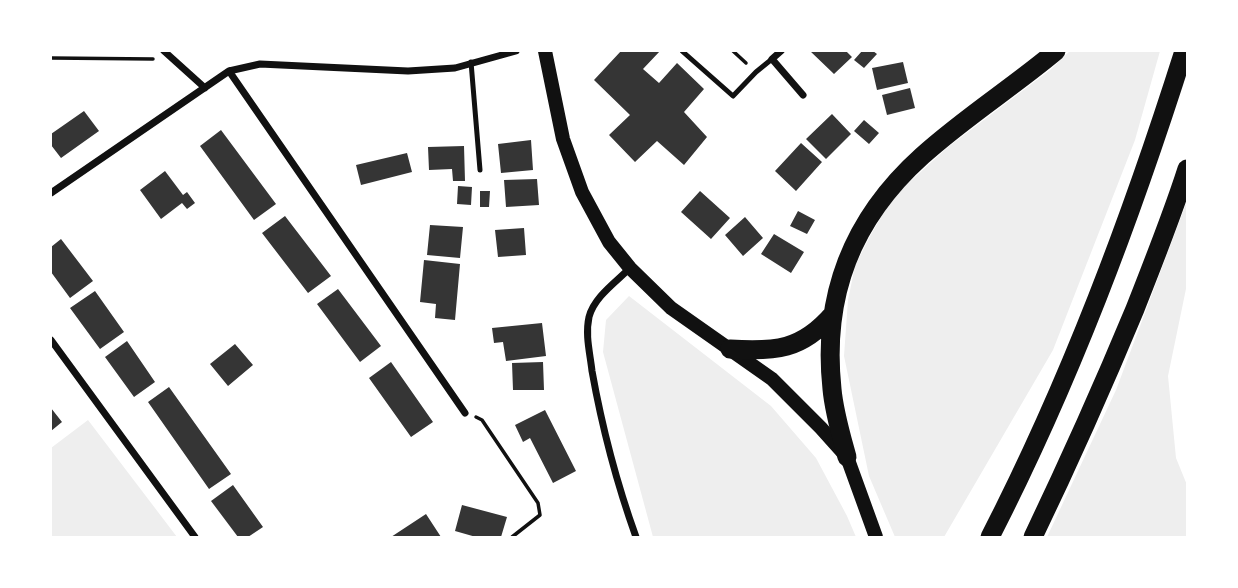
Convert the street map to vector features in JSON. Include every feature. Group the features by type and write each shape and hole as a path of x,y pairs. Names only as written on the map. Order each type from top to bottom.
{"highway":[{"path":"846,457 832,390 831,340 839,282 859,232 890,188 920,157 1056,51"},
{"path":"990,537 1046,422 1105,280 1139,189 1184,51"},
{"path":"1033,537 1108,375 1187,169"},
{"path":"730,349 761,351 787,346 812,334 833,314"}],"main road":[{"path":"545,51 563,139 582,192 609,242 630,268 671,308 772,379 821,428 846,457 875,534"}],"street":[{"path":"164,51 205,88"},
{"path":"51,193 229,71 260,64 408,71 455,68 516,51"},
{"path":"781,51 772,59 803,95"},
{"path":"229,71 465,413"},
{"path":"630,268 594,306 589,316 588,346 612,457 636,537"},
{"path":"51,340 195,537"}],"lane":[{"path":"682,51 733,96 772,59"},
{"path":"471,62 480,170"}],"path":[{"path":"733,51 756,72"},
{"path":"51,58 154,59 185,70"},
{"path":"465,413 482,419 538,503 540,515 512,537"}],"shaded area":[{"path":"1070,51 1160,51 1135,140 1053,350 944,537 895,537 869,476 844,356 848,300 855,266 892,198 948,147 1050,70"},
{"path":"1187,201 1187,284 1168,376 1176,458 1187,485 1187,537 1047,537 1116,390"},
{"path":"629,296 771,406 816,458 856,537 653,537 603,352 606,320"},
{"path":"88,420 177,537 51,537 51,448"}],"building":[{"path":"621,51 660,51 643,69 659,83 677,63 704,89 684,112 707,137 684,165 657,141 635,162 609,135 630,115 594,80"},
{"path":"810,51 846,51 852,57 834,74"},
{"path":"862,51 873,51 877,54 864,68 854,60"},
{"path":"903,62 908,83 877,90 872,68"},
{"path":"910,88 915,108 887,115 882,95"},
{"path":"84,111 99,131 61,158 51,145 51,134"},
{"path":"832,114 851,134 826,159 806,139"},
{"path":"864,120 879,133 869,144 854,131"},
{"path":"221,130 276,204 254,220 200,146"},
{"path":"531,140 533,170 501,173 498,144"},
{"path":"801,143 822,162 796,191 775,171"},
{"path":"464,146 465,181 453,181 452,169 429,170 428,147"},
{"path":"407,153 412,172 361,185 356,165"},
{"path":"165,171 183,195 187,192 195,203 187,209 182,203 161,219 140,190"},
{"path":"537,179 539,205 506,207 504,180"},
{"path":"458,186 472,187 471,205 457,204"},
{"path":"480,191 490,191 489,207 480,207"},
{"path":"700,191 730,218 711,239 681,212"},
{"path":"798,211 815,220 807,234 790,226"},
{"path":"285,216 331,276 308,293 262,233"},
{"path":"745,217 763,238 743,256 725,235"},
{"path":"430,225 463,227 460,258 427,255"},
{"path":"524,228 526,255 498,257 495,230"},
{"path":"774,234 804,252 791,273 761,254"},
{"path":"61,239 93,281 70,298 51,272 51,247"},
{"path":"424,260 460,264 455,320 435,318 436,304 420,302"},
{"path":"338,289 381,346 360,362 317,304"},
{"path":"95,291 124,332 100,349 70,308"},
{"path":"542,323 546,356 506,361 503,342 494,343 492,328"},
{"path":"127,341 155,382 134,397 105,357"},
{"path":"235,344 253,365 228,386 210,364"},
{"path":"391,362 433,422 411,437 369,378"},
{"path":"543,362 544,390 513,390 512,363"},
{"path":"169,387 231,474 209,489 148,402"},
{"path":"51,408 62,422 51,431"},
{"path":"545,410 576,471 553,483 530,438 523,442 515,425"},
{"path":"233,485 263,527 248,537 238,537 211,501"},
{"path":"462,505 507,517 501,537 476,537 455,531"},
{"path":"426,514 441,537 391,537"}]}
